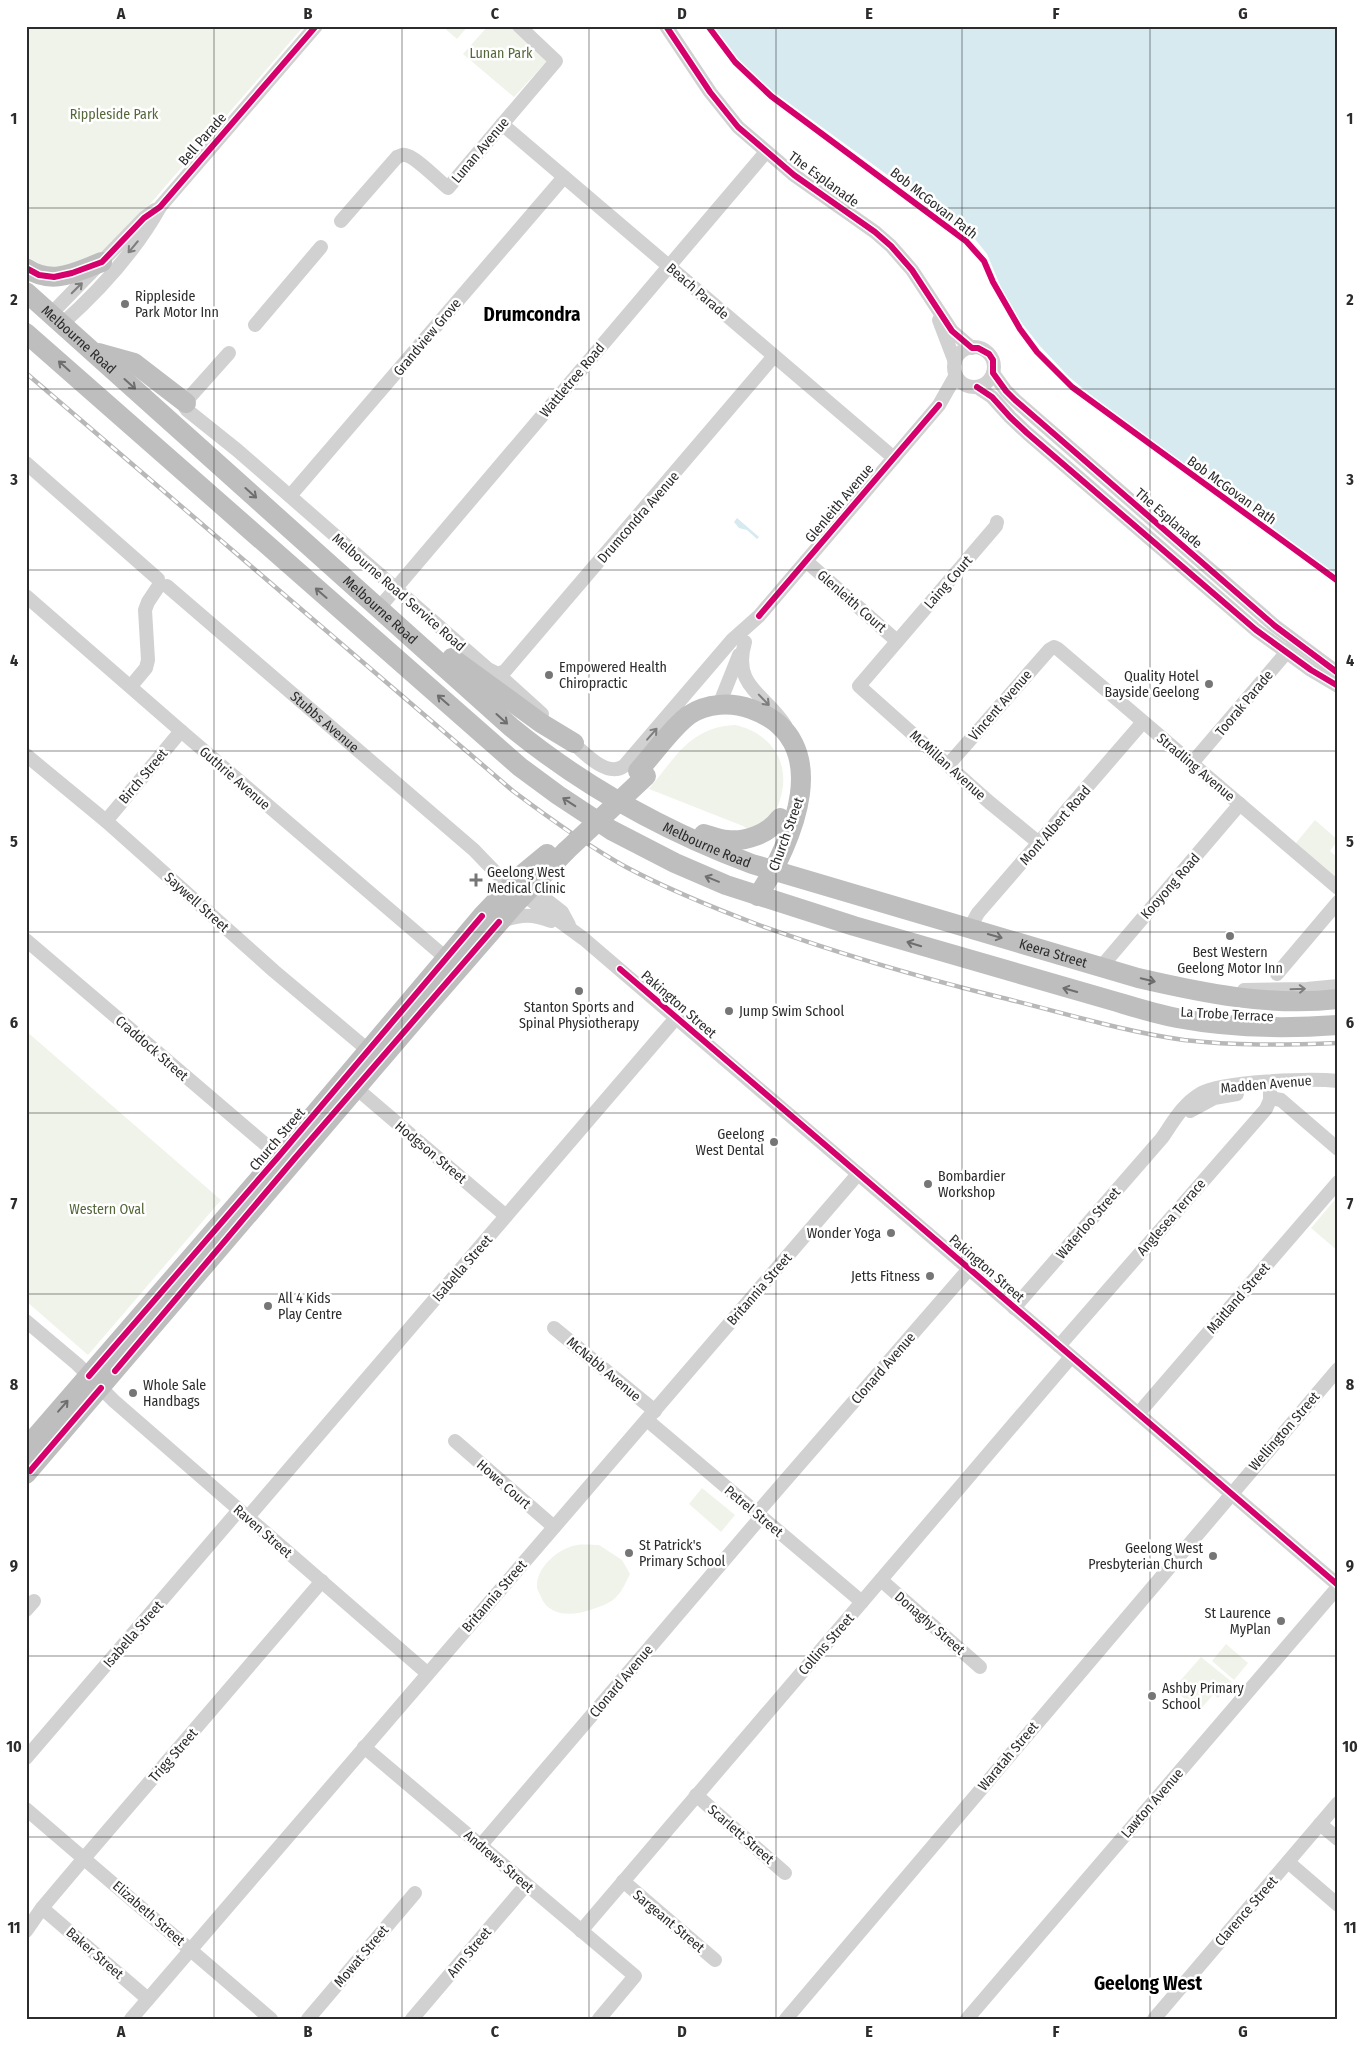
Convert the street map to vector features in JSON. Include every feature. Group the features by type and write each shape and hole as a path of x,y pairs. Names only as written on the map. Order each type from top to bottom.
{"highway":[{"path":"26,268 39,275 54,277 72,273 102,262"},
{"name":"Melbourne Road","path":"26,292 511,727 540,750 570,772 638,812 713,849 768,868"},
{"name":"Bell Parade","path":"31,337 57,319"},
{"name":"Melbourne Road","path":"31,337 465,720 538,781 594,819 636,843 693,871 758,896"},
{"path":"94,352 134,363 186,403"},
{"path":"379,608 432,642 463,667 544,725 574,743"},
{"name":"Church Street","path":"26,1474 95,1382 279,1156 446,958 561,848 690,715 703,709 719,704 742,706 767,716 786,733 800,758 802,779 798,808 768,868"},
{"name":"Glenleith Avenue","path":"706,722 719,704"},
{"name":"Church Street","path":"634,772 706,722 724,718 748,721 766,731 780,746 787,762 790,781 787,800 758,896"},
{"path":"798,808 791,846 793,856 805,872 831,888"},
{"path":"638,812 719,839 731,840 766,832 780,818"},
{"name":"Keera Street","path":"768,868 1101,967 1171,986 1214,992"},
{"name":"Church Street","path":"26,1448 95,1382 356,1088 499,922 521,886"},
{"path":"758,896 1175,1018 1227,1025 1267,1027 1338,1026"},
{"name":"La Trobe Terrace","path":"1214,992 1258,1000 1338,999"},
{"name":"La Trobe Terrace","path":"1117,1002 1237,1017 1280,1017 1338,1013"}],"street":[{"name":"Bell Parade","path":"57,319 121,261 148,229 160,207 316,26"},
{"name":"Lunan Avenue","path":"341,221 401,155 404,154 412,158 448,188 556,61 519,26"},
{"name":"The Esplanade","path":"666,26 723,110 738,127 766,152 886,241 912,270 952,331 972,348"},
{"name":"Beach Parade","path":"502,124 894,458"},
{"name":"Wattletree Road","path":"379,608 766,152"},
{"name":"Grandview Grove","path":"290,496 564,177"},
{"name":"Bell Parade","path":"57,319 102,262 144,218 160,207"},
{"path":"255,325 320,247"},
{"name":"The Esplanade","path":"937,310 941,329 956,368"},
{"path":"972,348 978,348 989,354 993,360 993,372 988,382 975,387 963,383 956,368 961,352 972,348"},
{"path":"186,403 229,353"},
{"name":"Drumcondra Avenue","path":"498,674 505,671 774,356"},
{"name":"Glenleith Avenue","path":"634,772 626,764 736,636 759,616 939,405 956,368"},
{"name":"The Esplanade","path":"993,372 1006,391 1015,400 1291,647 1311,670 1338,686"},
{"name":"The Esplanade","path":"975,387 992,397 1027,433 1231,608 1291,647 1338,673"},
{"name":"Glenleith Avenue","path":"939,405 959,392 975,387"},
{"name":"Melbourne Road Service Road","path":"186,403 189,412 290,496 394,589 488,669 498,674 604,768 634,772"},
{"name":"Stubbs Avenue","path":"26,463 161,584 212,623 480,856 498,875 521,886"},
{"name":"Laing Court","path":"897,641 996,526 997,522"},
{"name":"Glenleith Court","path":"806,561 897,641 859,686"},
{"path":"131,686 146,668 148,660 146,610 148,602 161,584"},
{"name":"Guthrie Avenue","path":"26,596 446,958"},
{"name":"Glenleith Avenue","path":"719,704 732,670 759,616"},
{"path":"745,642 741,668 747,682"},
{"name":"Stradling Avenue","path":"1054,647 1338,888"},
{"name":"Vincent Avenue","path":"948,765 1048,650 1054,647"},
{"name":"Toorak Parade","path":"1192,763 1291,647"},
{"path":"712,664 732,670 747,682 782,720 795,742 800,758"},
{"name":"Glenleith Avenue","path":"661,746 693,699 712,664"},
{"name":"McMillan Avenue","path":"859,686 1039,843"},
{"name":"Mont Albert Road","path":"969,929 978,913 1144,722"},
{"name":"Birch Street","path":"106,821 181,731"},
{"name":"Saywell Street","path":"26,755 106,821 274,971 368,1050"},
{"name":"Kooyong Road","path":"1101,967 1240,804"},
{"name":"Pakington Street","path":"521,886 562,912 571,928 1338,1586"},
{"path":"1277,974 1338,902"},
{"path":"499,922 529,914 571,928"},
{"name":"Craddock Street","path":"26,940 279,1156"},
{"name":"Keera Street","path":"1214,992 1338,986"},
{"name":"Isabella Street","path":"26,1758 506,1216 676,1018"},
{"name":"Madden Avenue","path":"1199,1100 1338,1081"},
{"name":"Hodgson Street","path":"356,1088 506,1216"},
{"path":"1270,1090 1338,1149"},
{"name":"Anglesea Terrace","path":"1059,1346 1266,1109 1270,1090"},
{"name":"Waterloo Street","path":"1014,1308 1162,1138 1179,1114 1199,1100"},
{"name":"Britannia Street","path":"131,2019 858,1174"},
{"name":"Maitland Street","path":"1138,1414 1338,1182"},
{"name":"Clonard Avenue","path":"481,1845 969,1269"},
{"name":"Raven Street","path":"26,1321 427,1673"},
{"name":"McNabb Avenue","path":"554,1328 651,1415"},
{"name":"Collins Street","path":"581,1931 1071,1357"},
{"name":"Wellington Street","path":"1230,1493 1338,1369"},
{"name":"Petrel Street","path":"651,1415 759,1515 862,1602"},
{"name":"Howe Court","path":"455,1441 554,1527"},
{"name":"Waratah Street","path":"786,2019 1230,1493"},
{"name":"Donaghy Street","path":"881,1580 980,1667"},
{"name":"Trigg Street","path":"26,1931 42,1908 322,1581"},
{"name":"Lawton Avenue","path":"967,2019 1338,1586"},
{"name":"Andrews Street","path":"364,1747 635,1976 598,2019"},
{"name":"Scarlett Street","path":"696,1795 785,1873"},
{"name":"Clarence Street","path":"1154,2019 1338,1804"},
{"name":"Elizabeth Street","path":"26,1808 271,2019"},
{"path":"1320,1824 1338,1839"},
{"path":"1288,1862 1338,1905"},
{"name":"Sargeant Street","path":"623,1882 715,1960"},
{"name":"Ann Street","path":"412,2019 526,1885"},
{"name":"Mowat Street","path":"308,2019 415,1893"},
{"name":"Baker Street","path":"42,1908 148,1998"}],"green space":[{"name":"Rippleside Park","path":"26,26 304,26 131,226 96,257 72,268 45,267 26,256"},
{"path":"442,26 468,26 457,39"},
{"name":"Lunan Park","path":"488,26 515,26 548,60 514,97 463,54"},
{"path":"735,725 746,728 764,738 777,754 783,774 779,804 771,822 752,832 743,826 649,789 685,746 695,738 706,731"},
{"path":"1315,820 1338,840 1330,851 1338,858 1338,880 1295,844"},
{"name":"Western Oval","path":"26,1031 221,1200 88,1355 26,1301"},
{"path":"1338,1196 1338,1251 1311,1228"},
{"path":"702,1488 735,1515 721,1532 689,1504"},
{"path":"599,1545 622,1560 630,1574 616,1598 599,1607 569,1614 556,1611 545,1604 537,1588 540,1572 544,1566 556,1554 570,1547"},
{"path":"1226,1644 1248,1663 1234,1680 1212,1661"},
{"path":"1201,1657 1232,1682 1218,1698 1201,1684 1213,1695 1199,1711 1173,1689"}],"shaded area":[{"path":"712,26 1338,26 1338,581 1115,415 1069,377 1039,345 1021,322 1005,297 987,254 975,239 771,90 736,59"},
{"path":"737,518 759,537 757,539 747,530 739,528 734,522"}],"railway":[{"path":"26,373 513,791 611,859 642,875 742,919 876,964 1113,1026 1160,1036 1203,1042 1261,1044 1338,1043"}],"cycle path":[{"path":"26,268 39,275 54,277 72,273 102,262 144,218 160,207 316,26"},
{"path":"666,26 710,92 738,127 794,175 875,232 891,246 912,270 952,331 972,348 978,348 989,354 993,360 993,373 1015,400 1275,626 1338,673"},
{"name":"Bob McGovan Path","path":"708,26 735,62 771,96 966,241 984,261 993,282 1020,329 1037,352 1072,387 1338,581"},
{"path":"977,387 992,397 1027,433 1256,630 1311,670 1338,686"},
{"path":"759,616 939,405"},
{"path":"89,1376 279,1156 482,916"},
{"path":"115,1371 295,1158 499,922"},
{"path":"620,969 1338,1585"},
{"path":"30,1471 101,1388"}],"place":[{"name":"Rippleside Park Motor Inn","path":"125,304"},
{"name":"Empowered Health Chiropractic","path":"549,675"},
{"name":"Quality Hotel Bayside Geelong","path":"1209,684"},
{"name":"Geelong West Medical Clinic","path":"476,880"},
{"name":"Best Western Geelong Motor Inn","path":"1230,936"},
{"name":"Stanton Sports and Spinal Physiotherapy","path":"579,991"},
{"name":"Jump Swim School","path":"729,1011"},
{"name":"Geelong West Dental","path":"774,1142"},
{"name":"Bombardier Workshop","path":"928,1184"},
{"name":"Wonder Yoga","path":"891,1233"},
{"name":"Jetts Fitness","path":"930,1276"},
{"name":"All 4 Kids Play Centre","path":"268,1306"},
{"name":"Whole Sale Handbags","path":"133,1393"},
{"name":"St Patrick's Primary School","path":"629,1553"},
{"name":"Geelong West Presbyterian Church","path":"1213,1556"},
{"name":"St Laurence MyPlan","path":"1281,1621"},
{"name":"Ashby Primary School","path":"1152,1696"}],"district":[{"name":"Drumcondra","path":"532,314"},
{"name":"Geelong West","path":"1148,1983"}]}
